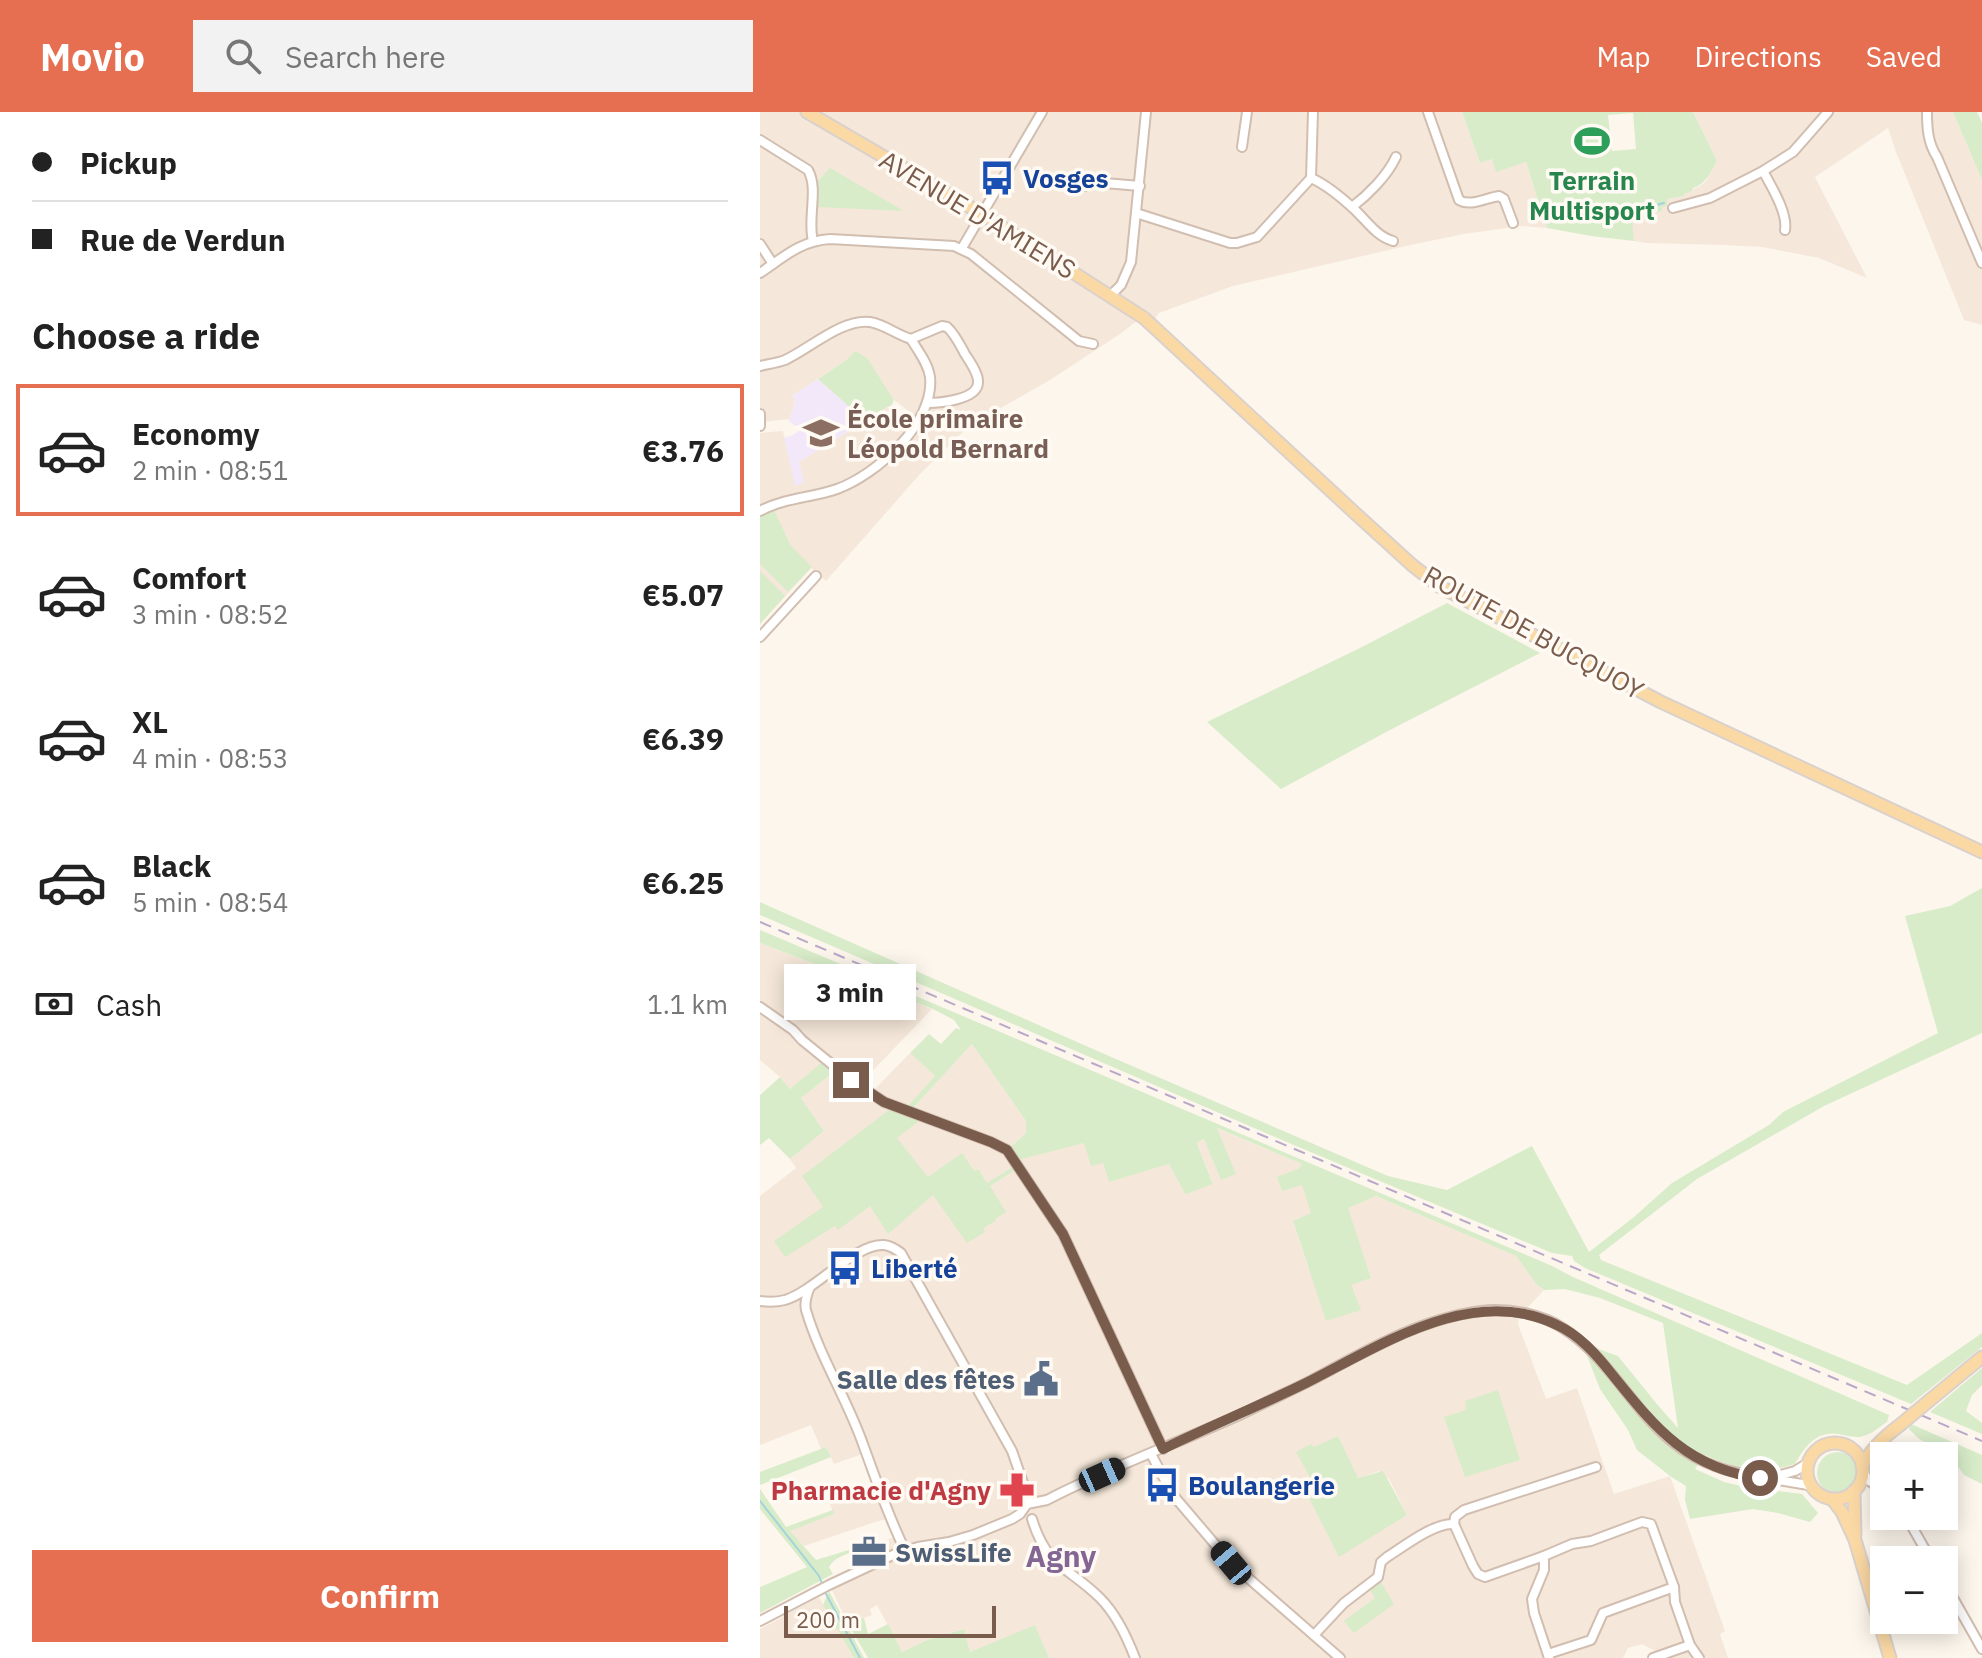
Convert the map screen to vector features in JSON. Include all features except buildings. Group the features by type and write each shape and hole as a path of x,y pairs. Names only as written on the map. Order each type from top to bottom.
{"main road":[{"name":"AVENUE D'AMIENS","path":"807,112 982,214 1147,321"},
{"name":"ROUTE DE BUCQUOY","path":"1147,321 1412,565 1439,586 1661,702 1982,852"},
{"path":"1855,1540 1856,1489 1866,1458 1885,1436 1982,1357"},
{"path":"1851,1448 1885,1436"},
{"path":"1862,1469 1860,1459 1851,1448 1830,1443 1816,1450 1808,1463 1808,1478 1819,1494 1832,1499 1842,1512 1855,1540 1890,1658"},
{"path":"1832,1499 1848,1496 1856,1489"}],"street":[{"path":"962,248 1042,112"},
{"path":"1110,296 1121,285 1129,269 1146,112"},
{"path":"1242,147 1247,112"},
{"path":"1136,213 1230,243 1257,237 1311,178 1313,112"},
{"path":"1428,112 1459,200 1469,203 1499,196 1504,199 1513,223"},
{"path":"1673,208 1710,198 1763,171 1793,152 1828,112"},
{"path":"1927,112 1931,149 1982,263"},
{"path":"760,140 810,173 813,241"},
{"path":"1352,207 1396,157"},
{"path":"1763,171 1784,215 1785,230"},
{"path":"1311,178 1323,183 1383,237 1393,241"},
{"path":"1086,186 1093,182 1140,186"},
{"path":"760,273 796,248 813,241 830,239 954,246 962,248 1079,341 1093,344"},
{"path":"760,244 773,264"},
{"path":"760,366 782,361 829,334 864,321 875,322 911,339 930,374 930,393 924,411 905,439 885,459 838,488 760,511"},
{"path":"911,339 942,326 947,327 978,379 977,388 972,393 949,402 927,403"},
{"path":"760,414 760,426"},
{"path":"760,637 816,576"},
{"path":"760,1007 793,1030 851,1080 884,1102 1007,1150 1063,1234 1163,1449"},
{"path":"785,1300 875,1246 890,1247 901,1253 1012,1451 1042,1545 1053,1560 1100,1598 1111,1611 1135,1658"},
{"path":"811,1286 806,1296 806,1309 866,1449 886,1511 905,1550"},
{"path":"760,1301 785,1300 806,1309"},
{"path":"760,1621 905,1550 973,1535 1031,1511 1047,1500 1274,1399 1391,1338 1444,1320 1491,1310 1520,1313 1547,1321 1570,1333 1596,1355 1669,1439 1710,1464 1750,1477 1812,1486"},
{"path":"1151,1454 1173,1495 1242,1574 1340,1658"},
{"path":"1768,1478 1795,1471 1808,1463"},
{"path":"1596,1467 1464,1510 1455,1517 1454,1524 1473,1566 1478,1574 1485,1577 1572,1544 1591,1541 1642,1522 1651,1524 1674,1587 1675,1602 1690,1645 1699,1658"},
{"path":"1862,1469 1870,1482"},
{"path":"1856,1489 1870,1485"},
{"path":"1314,1635 1344,1603 1378,1577 1381,1562 1387,1557 1437,1527 1454,1524"},
{"path":"1544,1556 1544,1570 1532,1599 1549,1656 1591,1640 1603,1613 1674,1587"},
{"path":"1958,1607 1982,1649"},
{"path":"1653,1658 1690,1645"}],"shaded area":[{"path":"760,112 1462,112 1480,163 1492,159 1497,171 1526,162 1547,228 1521,226 1406,246 1233,286 1159,313 1152,324 1142,317 1050,380 969,426 920,474 826,581 811,568 760,624 760,433 783,431 796,485 799,462 887,407 906,421 914,415 894,400 855,351 792,396 795,401 790,419 762,422 760,426"},
{"path":"1693,112 1953,112 1982,180 1982,325 1964,320 1888,128 1815,177 1867,278 1819,258 1762,247 1634,241 1631,221 1662,211 1666,199 1683,196 1700,186 1717,161"},
{"name":"École primaire Léopold Bernard","path":"818,379 867,420 799,462 804,483 795,486 784,438 800,430 788,420 795,401 792,396"},
{"path":"760,943 932,1009 860,1084 871,1093 910,1053 935,1076 913,1108 972,1044 1026,1121 1027,1132 1007,1150 1085,1143 1091,1165 1103,1162 1109,1182 1169,1164 1185,1194 1213,1183 1197,1144 1205,1139 1221,1180 1216,1128 1302,1164 1282,1191 1302,1184 1312,1213 1293,1221 1308,1268 1351,1284 1371,1278 1347,1208 1376,1196 1516,1256 1544,1290 1520,1313 1518,1324 1546,1399 1577,1388 1614,1494 1670,1476 1725,1631 1720,1634 1728,1658 1653,1658 1658,1656 1657,1652 1642,1644 1628,1648 1623,1658 1049,1658 1035,1626 970,1652 963,1629 927,1640 902,1652 877,1605 870,1609 872,1615 848,1624 832,1590 868,1570 860,1549 898,1536 890,1518 804,1546 789,1531 834,1514 829,1502 877,1483 865,1453 834,1464 826,1447 821,1449 811,1425 760,1445 760,1196 796,1168 790,1159 824,1131 801,1098 838,1069 826,1060 790,1089 760,1060","holes":["1312,1445 1359,1478 1379,1471 1389,1479 1407,1515 1383,1529 1302,1485 1311,1479"]},
{"path":"819,1597 854,1658 760,1658 760,1629"}],"green space":[{"path":"1462,112 1693,112 1717,161 1710,174 1692,191 1667,199 1667,206 1662,207 1662,211 1632,221 1634,241 1547,228 1526,162 1496,172 1492,159 1480,163","holes":["1633,113 1636,149 1612,151 1608,115"]},
{"path":"1953,112 1977,112 1982,123 1982,180"},
{"path":"830,168 904,211 817,207 818,181"},
{"path":"855,351 867,358 894,400 891,406 867,420 818,379"},
{"path":"774,510 791,546 812,567 788,592 760,564 760,516"},
{"path":"760,571 785,596 760,624"},
{"path":"1447,603 1540,653 1281,789 1207,722 1358,649"},
{"path":"1982,888 1982,1033 1824,1106 1697,1179 1599,1255 1601,1260 1907,1385 1982,1333 1982,1347 1911,1404 1585,1268 1572,1256 1552,1253 1289,1143 760,915 760,902 1388,1176 1447,1190 1532,1146 1589,1252 1672,1183 1769,1125 1783,1112 1938,1033 1905,916 1950,906"},
{"path":"760,930 1550,1265 1889,1415 1887,1422 1863,1436 1824,1434 1808,1446 1795,1464 1749,1469 1705,1455 1695,1469 1724,1482 1745,1487 1802,1494 1818,1513 1810,1522 1753,1509 1690,1519 1685,1500 1686,1486 1637,1450 1628,1430 1600,1389 1581,1340 1618,1356 1678,1428 1663,1323 1600,1298 1565,1289 1544,1290 1516,1256 1376,1196 1348,1208 1371,1278 1351,1285 1361,1310 1326,1321 1293,1221 1311,1213 1302,1185 1282,1191 1277,1177 1298,1169 1302,1164 1217,1128 1236,1174 1221,1180 1204,1139 1197,1144 1213,1184 1185,1194 1169,1164 1109,1182 1103,1163 1091,1166 1084,1143 1014,1161 1007,1150 1026,1133 1026,1121 972,1044 913,1108 908,1106 935,1076 910,1053 929,1034 941,1044 956,1028 961,1030 954,1020 933,1009 760,943"},
{"path":"826,1059 838,1069 801,1098 824,1131 790,1159 769,1138 760,1145 760,1095 780,1077 790,1089"},
{"path":"889,1110 919,1121 897,1138 928,1177 962,1153 987,1183 1016,1165 1018,1168 990,1186 1006,1212 983,1228 985,1232 967,1243 933,1195 888,1234 870,1206 838,1230 835,1226 785,1257 774,1241 823,1207 802,1176"},
{"path":"1982,1368 1982,1385 1972,1395 1966,1411 1982,1423 1982,1434 1930,1412"},
{"path":"1498,1390 1520,1460 1465,1477 1444,1417 1466,1410 1465,1401"},
{"path":"1911,1424 1952,1442 1924,1442 1909,1429"},
{"path":"1338,1436 1358,1478 1383,1471 1407,1515 1339,1557 1302,1484 1311,1479 1296,1452"},
{"path":"1958,1445 1982,1455 1982,1484 1964,1475 1958,1467"},
{"path":"826,1447 831,1457 760,1485 760,1472"},
{"path":"1838,1452 1853,1458 1859,1473 1853,1488 1838,1494 1823,1488 1817,1473 1823,1458"},
{"path":"760,1489 786,1527 833,1510 834,1514 790,1531 816,1560 855,1548 855,1551 831,1564 829,1567 833,1574 760,1613 760,1587 807,1567 760,1509"},
{"path":"1378,1577 1394,1604 1354,1633 1344,1621 1375,1598 1368,1586"},
{"path":"829,1591 864,1658 854,1658 823,1605"},
{"path":"864,1618 868,1634 888,1624 902,1652 927,1640 964,1629 970,1652 1035,1625 1049,1658 868,1658 848,1624"}],"waterway":[{"path":"1630,212 1664,203"},
{"path":"760,1501 819,1576 823,1586"},
{"path":"825,1592 860,1658"}],"railway":[{"path":"760,922 1982,1441"}],"place":[{"name":"Terrain Multisport","path":"1592,141"},
{"name":"Vosges","path":"997,178"},
{"name":"École primaire Léopold Bernard","path":"821,433"},
{"name":"Liberté","path":"845,1268"},
{"name":"Salle des fêtes","path":"1041,1379"},
{"name":"Boulangerie","path":"1162,1485"},
{"name":"Pharmacie d'Agny","path":"1017,1490"},
{"name":"SwissLife","path":"869,1552"}],"district":[{"name":"Agny","path":"1061,1555"}],"route":[{"path":"851,1080 884,1102 1007,1150 1063,1234 1163,1449 1274,1399 1391,1338 1444,1320 1491,1310 1532,1315 1558,1325 1596,1355 1669,1439 1710,1464 1733,1473 1760,1478"}]}
